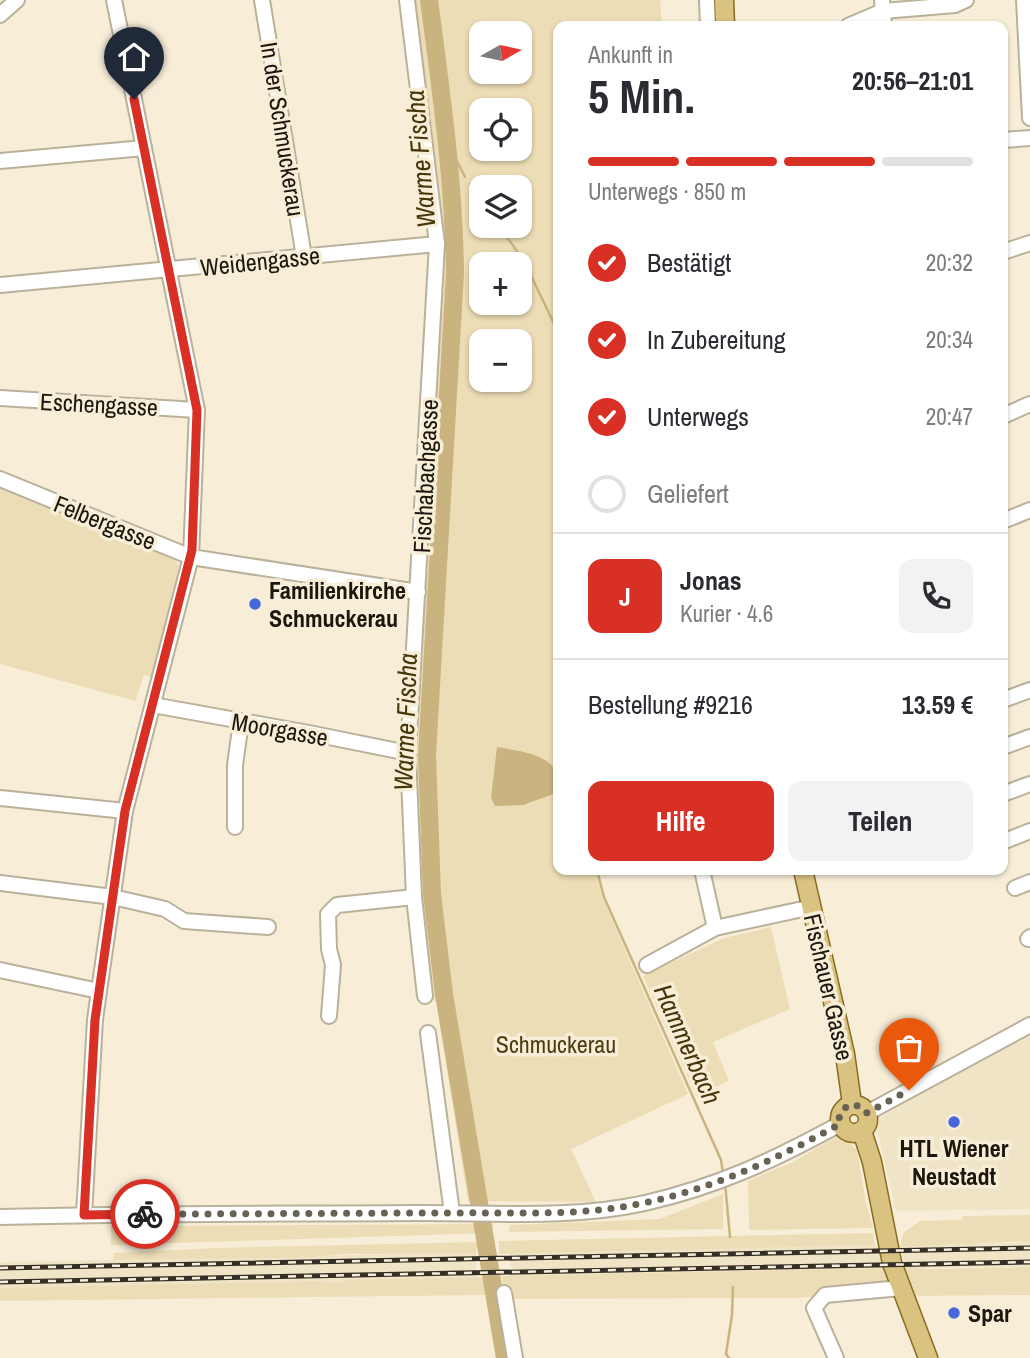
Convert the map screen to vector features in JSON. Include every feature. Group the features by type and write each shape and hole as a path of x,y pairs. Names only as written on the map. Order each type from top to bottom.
{"main road":[{"path":"724,0 725,21"},
{"name":"Fischauer Gasse","path":"804,875 845,1054 859,1108 868,1122 862,1131"},
{"path":"859,1108 841,1111 840,1124 846,1131 862,1131 872,1162 892,1263 928,1358"}],"street":[{"path":"0,15 17,0"},
{"path":"84,1215 99,991 125,811 191,557 197,410 114,0"},
{"name":"In der Schmuckerau","path":"262,0 304,257"},
{"name":"Fischabachgasse","path":"407,0 437,244 408,753 414,897 425,996"},
{"path":"707,0 708,21"},
{"path":"861,21 883,13 955,5 966,0"},
{"path":"1024,0 1030,118"},
{"path":"1008,139 1030,138"},
{"path":"0,161 144,148"},
{"path":"1008,250 1030,243"},
{"name":"Weidengasse","path":"0,285 437,244"},
{"name":"Eschengasse","path":"0,398 197,410"},
{"path":"1008,414 1030,404"},
{"name":"Felbergasse","path":"0,479 191,557 418,592"},
{"path":"1008,519 1030,510"},
{"path":"1008,698 1030,690"},
{"name":"Moorgasse","path":"153,705 408,753"},
{"path":"235,827 235,765 241,722"},
{"path":"1008,745 1030,737"},
{"path":"1008,792 1030,784"},
{"path":"0,798 125,811"},
{"path":"1008,840 1030,831"},
{"path":"703,875 715,928"},
{"path":"1016,888 1030,882"},
{"path":"0,883 113,897 165,909 184,921 268,928"},
{"path":"329,1016 333,965 329,949 328,914 337,905 414,897"},
{"path":"648,965 715,928 812,907"},
{"path":"0,970 99,991"},
{"path":"859,1108 1030,1025"},
{"path":"428,1033 452,1213"},
{"path":"0,1217 561,1214 603,1211 669,1197 727,1179 772,1161 840,1124"},
{"path":"835,1358 814,1308 825,1295 901,1288"},
{"path":"504,1293 515,1358"}],"shaded area":[{"path":"497,747 530,753 553,768 553,794 523,805 495,806 491,798"},
{"name":"HTL Wiener Neustadt","path":"1030,1034 1030,1209 896,1211 876,1125 881,1118 908,1100"},
{"path":"1030,1241 1030,1267 1027,1269 907,1268 900,1247 905,1245"},
{"path":"880,1247 886,1268 511,1276 510,1253"},
{"path":"476,1254 476,1277 338,1283 316,1281 0,1288 0,1262"}],"green space":[{"name":"Schmuckerau","path":"411,0 660,0 662,21 553,21 553,875 599,875 609,913 688,1094 571,1149 596,1202 468,1201 436,1002 432,997 416,830 414,774 441,249"},
{"path":"0,489 174,559 179,566 156,678 144,675 135,701 0,664"},
{"path":"771,927 790,1009 713,1042 729,1081 696,1096 643,976 724,938"},
{"path":"836,1137 844,1138 857,1150 873,1228 751,1230 748,1181 793,1162"},
{"path":"723,1194 723,1229 508,1232 510,1225 660,1219"},
{"path":"1030,1215 1030,1241 900,1247 903,1233 920,1221 961,1220 963,1216"},
{"path":"493,1224 492,1233 111,1245 111,1226"},
{"path":"873,1233 875,1245 499,1254 499,1241"},
{"path":"478,1242 476,1254 342,1254 314,1257 113,1260 114,1253 215,1248"},
{"path":"905,1267 1030,1267 1030,1295 908,1296"},
{"path":"886,1268 889,1279 878,1292 797,1298 504,1299 502,1276"},
{"path":"490,1277 487,1295 0,1301 0,1288 316,1281 338,1283 349,1280"}],"waterway":[{"name":"Warme Fischa","path":"429,0 449,170 455,273 427,755 432,894 444,994 505,1358"},
{"name":"Hammerbach","path":"448,144 465,177"},
{"name":"Hammerbach","path":"508,238 524,261 553,322"},
{"name":"Hammerbach","path":"598,875 604,897 721,1160 723,1173"},
{"name":"Hammerbach","path":"725,1183 730,1237"},
{"name":"Hammerbach","path":"729,1358 726,1354 733,1287"}],"railway":[{"path":"0,1268 1030,1248"},
{"path":"0,1282 1030,1262"}],"way so far":[{"path":"145,1214 561,1214 603,1211 682,1193 742,1174 840,1124 839,1115 848,1105 856,1104 867,1113 909,1090"}],"place":[{"name":"Familienkirche Schmuckerau","path":"255,604"},
{"name":"HTL Wiener Neustadt","path":"954,1122"},
{"name":"Spar","path":"954,1313"}],"route":[{"path":"134,99 197,410 192,550 125,811 95,1020 84,1215 145,1214"}]}
